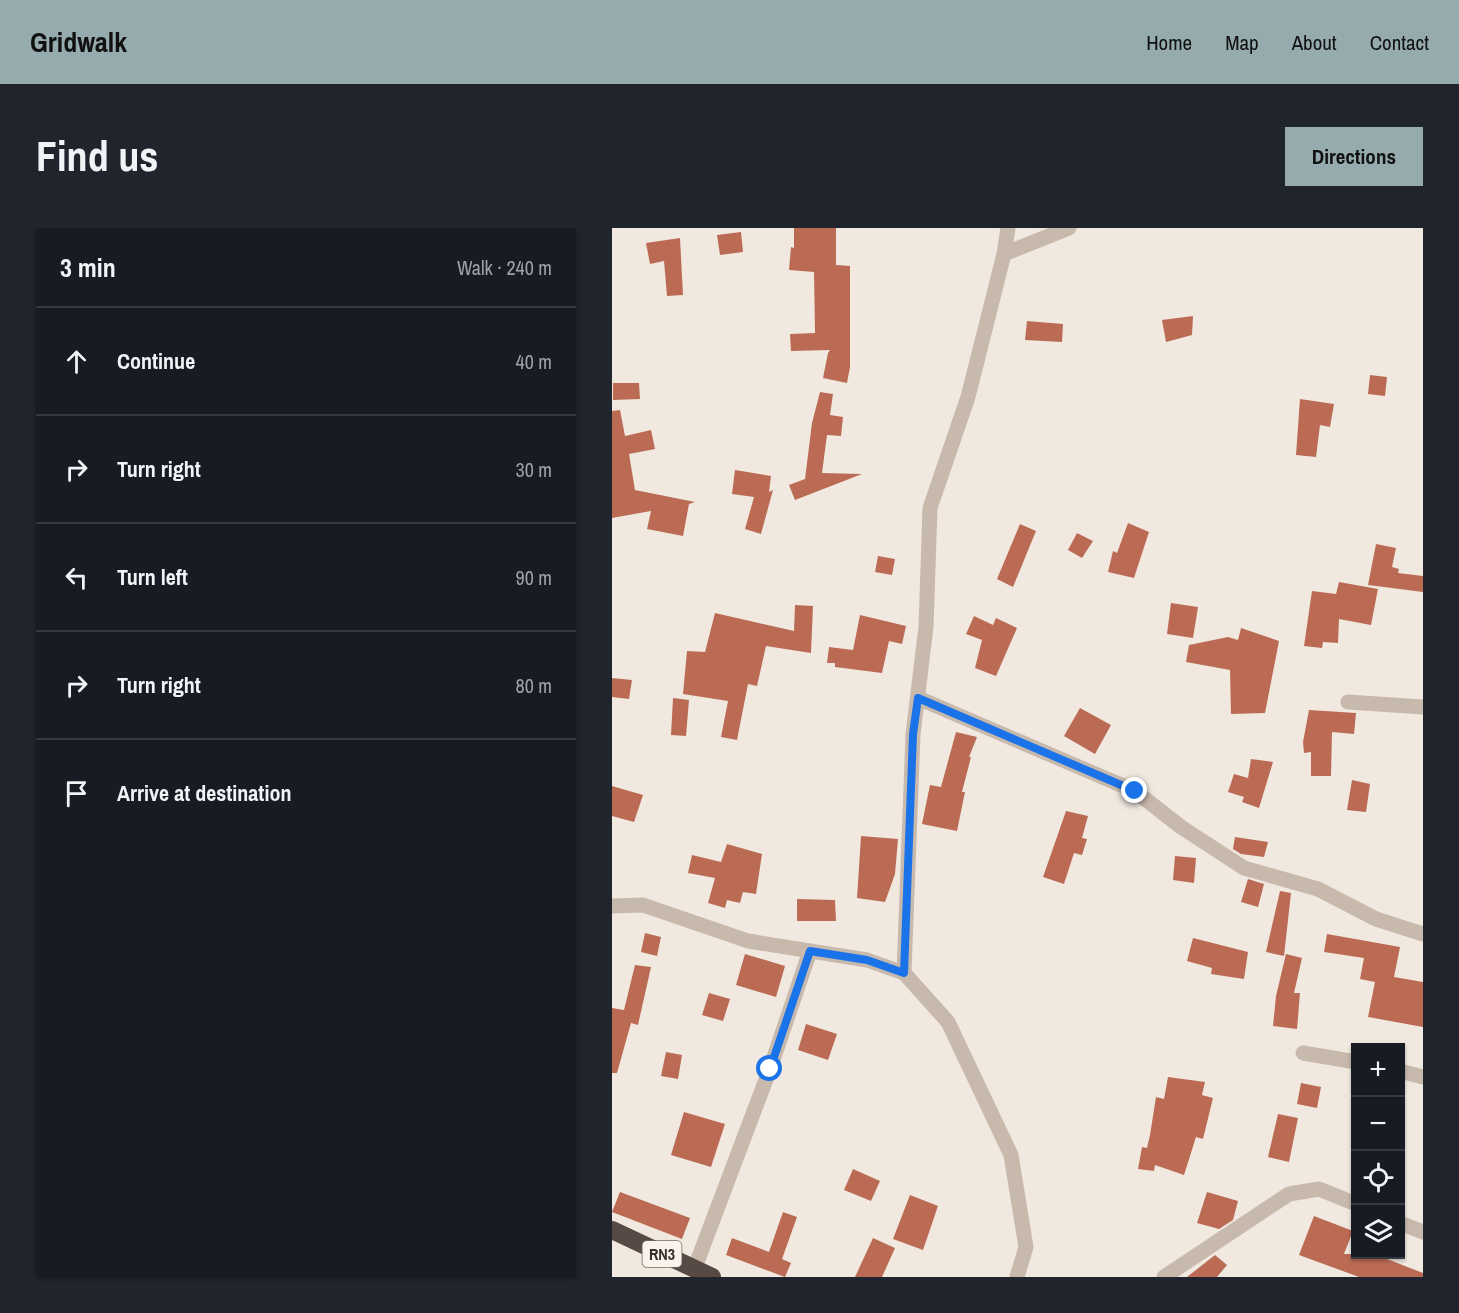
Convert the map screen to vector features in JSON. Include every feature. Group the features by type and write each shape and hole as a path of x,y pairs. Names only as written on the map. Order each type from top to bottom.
{"highway":[{"name":"RN3","path":"612,1230 712,1277"}],"street":[{"path":"904,973 913,734 926,627 930,508 968,397 1004,254 1008,228"},
{"path":"1004,254 1070,228"},
{"path":"918,698 1135,791 1181,827 1244,868 1318,889 1376,919 1423,934"},
{"path":"1348,702 1423,707"},
{"path":"612,906 643,905 748,941 867,960 904,973 948,1022 1011,1155 1026,1247 1017,1277"},
{"path":"694,1269 770,1069 810,951"},
{"path":"1303,1053 1351,1061"},
{"path":"1405,1072 1423,1077"},
{"path":"1164,1277 1289,1194 1319,1189 1351,1202"},
{"path":"1405,1225 1423,1232"}],"building":[{"path":"794,228 836,228 836,265 850,266 850,367 847,383 823,378 830,350 791,351 790,334 815,333 814,272 789,270 791,247 794,248"},
{"path":"741,232 743,252 720,255 717,235"},
{"path":"680,238 683,295 667,296 664,261 650,264 646,243"},
{"path":"1193,316 1192,335 1166,342 1162,320"},
{"path":"1027,321 1063,324 1062,342 1025,340"},
{"path":"1370,375 1387,377 1385,396 1368,394"},
{"path":"613,383 639,383 640,399 613,400"},
{"path":"820,392 833,394 830,415 843,417 841,436 827,435 822,473 862,474 795,500 789,485 805,479 812,423"},
{"path":"1300,399 1334,404 1330,427 1320,425 1316,457 1296,455"},
{"path":"620,410 625,436 651,430 655,449 629,454 635,490 695,502 689,504 683,536 647,529 651,511 612,518 612,411"},
{"path":"735,470 771,476 769,492 773,490 761,534 745,529 754,497 732,494"},
{"path":"1128,523 1149,532 1134,578 1108,572 1113,551 1117,553"},
{"path":"1020,524 1036,531 1013,587 997,579"},
{"path":"1077,533 1093,541 1082,558 1068,550"},
{"path":"1376,544 1396,548 1392,567 1399,569 1398,573 1423,576 1423,592 1368,585"},
{"path":"878,556 895,559 892,575 875,572"},
{"path":"1339,582 1378,589 1371,625 1339,619 1338,643 1323,642 1322,648 1304,646 1312,591 1336,594"},
{"path":"1171,603 1198,607 1193,638 1167,634"},
{"path":"795,605 813,606 811,653 766,646 757,686 748,684 737,740 721,737 728,701 683,694 687,651 705,652 715,613 794,631"},
{"path":"860,615 906,626 902,644 889,641 882,673 835,667 835,663 827,663 829,647 853,650"},
{"path":"974,616 993,625 996,618 1017,628 996,676 975,668 982,640 966,634"},
{"path":"1241,628 1279,641 1265,713 1231,714 1230,670 1186,662 1189,645 1228,637 1238,640"},
{"path":"612,678 632,680 629,699 612,697"},
{"path":"673,698 689,700 686,736 671,735"},
{"path":"1080,708 1111,725 1095,754 1064,736"},
{"path":"1309,710 1356,713 1354,734 1332,732 1331,776 1311,776 1311,752 1304,753 1303,742"},
{"path":"956,732 977,737 969,757 971,757 962,792 965,792 957,831 922,824 930,785 941,787"},
{"path":"1251,759 1273,762 1259,808 1242,802 1244,797 1228,792 1234,774 1248,778"},
{"path":"1352,780 1370,784 1366,812 1347,810"},
{"path":"612,786 643,795 634,822 612,816"},
{"path":"1066,811 1088,816 1082,838 1087,839 1082,855 1074,853 1064,884 1043,877"},
{"path":"861,836 898,839 895,874 885,902 857,898"},
{"path":"1235,837 1268,842 1264,857 1241,854 1233,849"},
{"path":"727,844 762,854 756,894 743,892 740,903 727,900 725,908 708,903 715,878 688,873 692,855 721,862"},
{"path":"1175,856 1196,858 1194,883 1173,880"},
{"path":"1248,879 1264,884 1258,907 1241,902"},
{"path":"1280,891 1291,893 1284,956 1266,952"},
{"path":"797,899 835,900 836,921 797,921"},
{"path":"645,933 661,937 657,956 641,952"},
{"path":"1327,934 1400,947 1394,977 1423,982 1423,1027 1368,1017 1375,982 1360,979 1364,958 1324,952"},
{"path":"1193,938 1248,952 1244,979 1211,974 1212,968 1187,961"},
{"path":"745,954 785,966 776,997 736,985"},
{"path":"1286,954 1302,958 1294,993 1300,993 1297,1029 1273,1026 1276,996"},
{"path":"635,965 651,967 638,1025 631,1023 617,1073 612,1073 612,1008 624,1010"},
{"path":"709,993 730,999 723,1021 702,1015"},
{"path":"806,1024 837,1034 828,1060 798,1050"},
{"path":"666,1052 682,1055 678,1079 661,1076"},
{"path":"1168,1077 1205,1082 1202,1095 1213,1098 1203,1139 1196,1137 1184,1175 1155,1165 1154,1171 1138,1169 1142,1147 1147,1148 1156,1097 1164,1099"},
{"path":"1301,1083 1321,1087 1317,1108 1297,1104"},
{"path":"684,1112 725,1124 711,1167 671,1155"},
{"path":"1278,1114 1298,1118 1289,1162 1268,1157"},
{"path":"853,1169 880,1181 871,1201 844,1190"},
{"path":"620,1192 690,1218 682,1239 612,1212"},
{"path":"1207,1192 1238,1201 1233,1220 1219,1229 1197,1223"},
{"path":"910,1195 938,1206 923,1250 893,1239"},
{"path":"783,1212 797,1217 782,1259 791,1263 785,1277 726,1255 732,1238 769,1252"},
{"path":"1314,1216 1351,1230 1344,1254 1351,1254 1351,1259 1387,1259 1423,1273 1423,1277 1359,1277 1299,1255"},
{"path":"873,1238 895,1248 882,1277 855,1277"},
{"path":"1215,1255 1227,1265 1217,1277 1187,1277"}],"route":[{"path":"770,1069 810,951 867,960 904,973 913,734 918,698 1135,791"}]}
